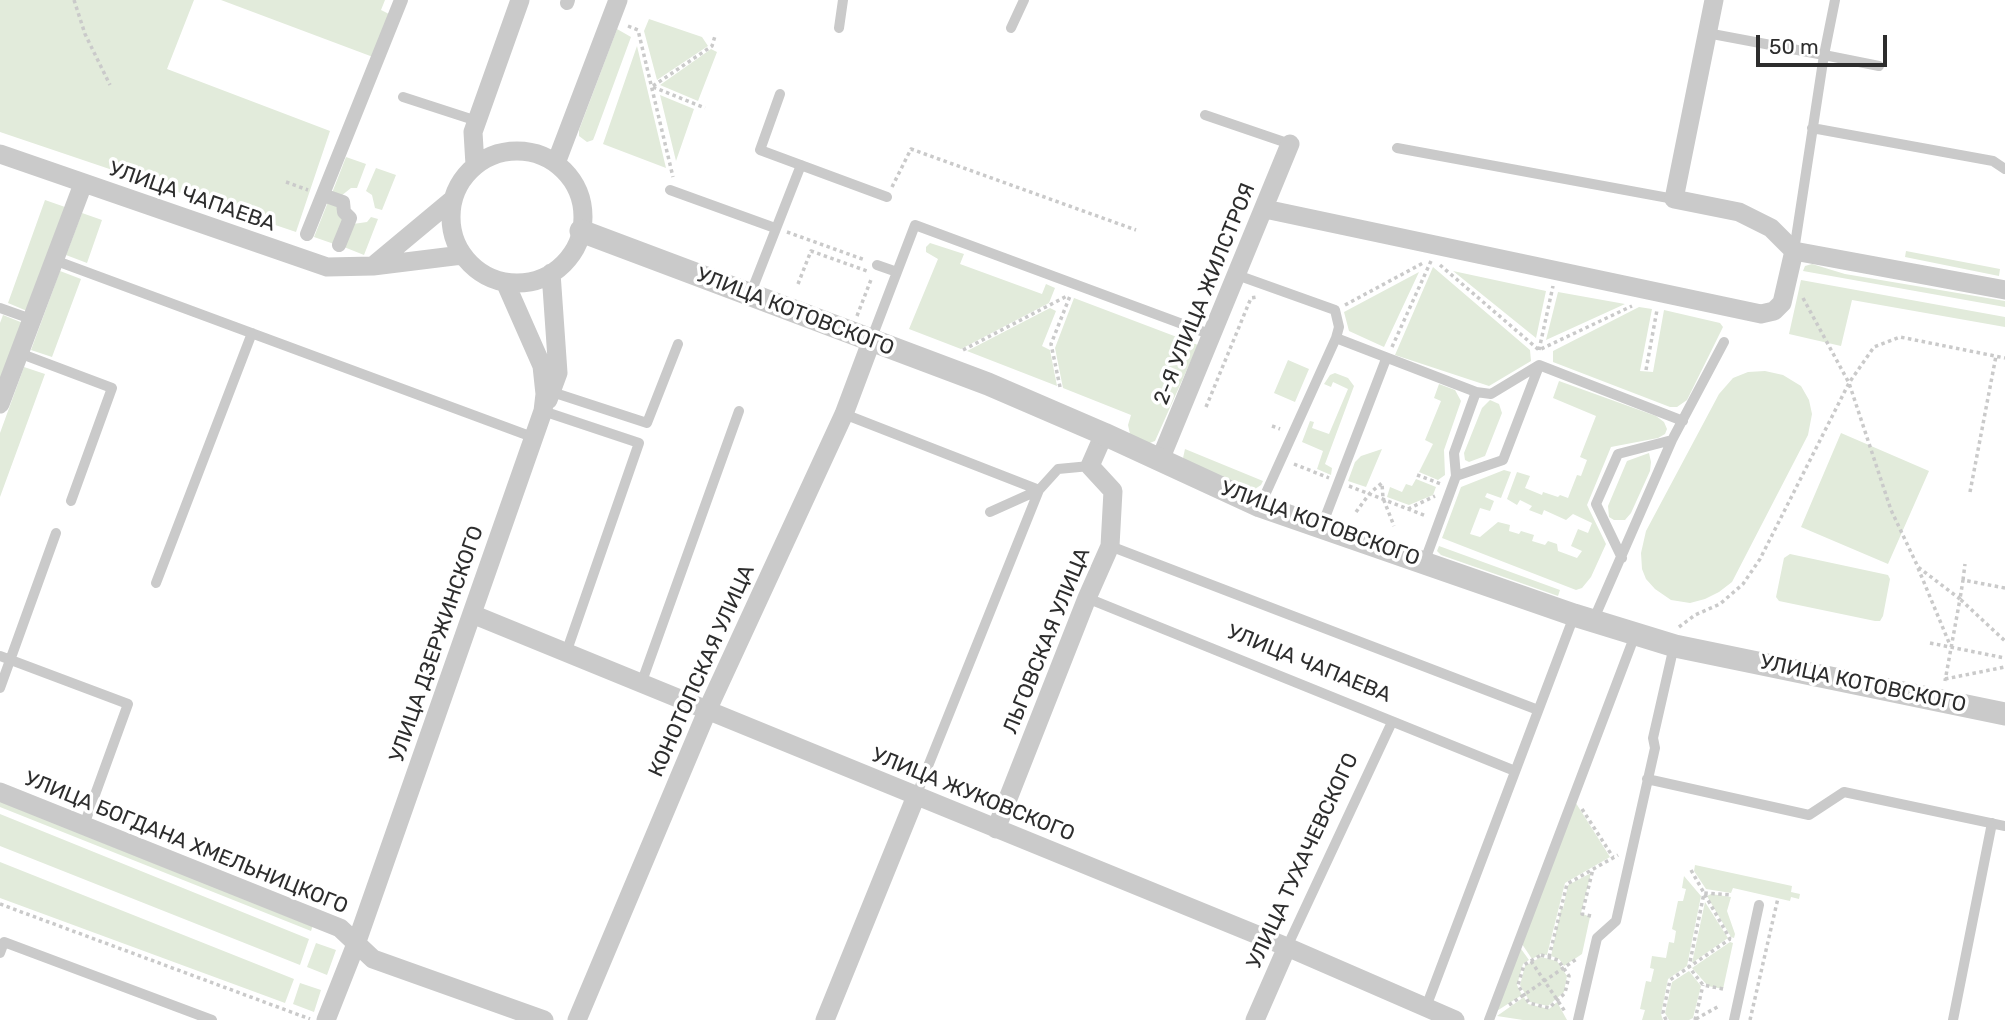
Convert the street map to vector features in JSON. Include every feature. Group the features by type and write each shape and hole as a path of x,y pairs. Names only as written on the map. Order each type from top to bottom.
{"street":[{"path":"307,234 401,0"},
{"path":"475,165 473,132 520,0"},
{"path":"556,163 618,0"},
{"path":"1714,0 1674,199 1739,212 1770,228 1794,251 2004,285"},
{"name":"2-Я УЛИЦА ЖИЛСТРОЯ","path":"1160,460 1290,144"},
{"path":"514,150 536,153 556,163 572,179 581,199 583,221 578,243 566,261 551,273 527,282 505,282 484,275 462,255 455,242 450,221 452,200 461,181 475,165 493,155 514,150"},
{"name":"УЛИЦА ЧАПАЕВА","path":"0,154 327,267 373,266 462,255"},
{"path":"0,404 83,184"},
{"path":"323,195 343,202 344,212 350,218 339,245"},
{"path":"373,266 452,200"},
{"path":"1265,209 1762,314 1774,311 1782,303 1794,251"},
{"name":"УЛИЦА КОТОВСКОГО","path":"581,231 988,384 1259,506 1584,618 1635,635 1674,639 2005,714"},
{"path":"547,399 558,373 551,273"},
{"name":"УЛИЦА ДЗЕРЖИНСКОГО","path":"326,1020 356,944 547,399 542,366 505,282"},
{"name":"КОНОТОПСКАЯ УЛИЦА","path":"577,1020 707,711 844,414 871,342"},
{"path":"1090,466 1104,434"},
{"name":"ЛЬГОВСКАЯ УЛИЦА","path":"996,829 1110,546 1113,491 1090,466"},
{"name":"УЛИЦА ЖУКОВСКОГО","path":"472,614 1287,947 1455,1020"},
{"name":"УЛИЦА БОГДАНА ХМЕЛЬНИЦКОГО","path":"0,792 340,928 373,959 544,1020"},
{"path":"825,1020 916,796"},
{"name":"УЛИЦА ТУХАЧЕВСКОГО","path":"1255,1020 1287,947"}],"lane":[{"path":"839,28 843,0"},
{"path":"1011,28 1024,0"},
{"path":"1794,251 1835,0"},
{"path":"1707,33 1879,65"},
{"path":"780,94 760,150 887,197"},
{"path":"403,97 477,121"},
{"path":"1205,115 1290,144"},
{"path":"1812,128 1993,161 2005,169"},
{"path":"1397,148 1674,199"},
{"path":"750,295 801,164"},
{"path":"670,190 775,228"},
{"path":"871,342 915,225 1213,335"},
{"path":"54,260 535,438"},
{"path":"877,265 897,272"},
{"path":"1237,275 1335,310 1339,327 1259,506"},
{"path":"2,307 32,319"},
{"path":"156,583 252,333"},
{"path":"1336,338 1476,392 1492,394 1539,365"},
{"path":"1426,1007 1538,710 1584,618 1622,558 1672,440 1724,342"},
{"path":"547,399 647,423 678,344"},
{"path":"19,353 112,388 71,501"},
{"path":"1321,528 1386,359"},
{"path":"1539,365 1683,421"},
{"path":"1456,476 1503,460 1539,365"},
{"path":"1424,563 1456,476 1454,453 1476,392"},
{"path":"547,399 639,443 566,653"},
{"path":"641,684 739,411"},
{"path":"844,414 1039,490"},
{"path":"1622,558 1596,504 1618,454 1672,440"},
{"path":"916,796 1039,490 1058,469 1090,466"},
{"path":"990,513 1039,490"},
{"path":"0,688 5,658 56,533"},
{"path":"1110,546 1538,710"},
{"name":"УЛИЦА ЧАПАЕВА","path":"1087,598 1515,771"},
{"path":"1489,1019 1635,635"},
{"path":"1573,1018 1597,938 1616,921 1655,748 1653,738 1674,639"},
{"path":"5,658 128,704 84,825"},
{"name":"УЛИЦА ТУХАЧЕВСКОГО","path":"1287,947 1392,722"},
{"path":"1647,779 1808,815 1844,792 2005,826"},
{"path":"1953,1020 1992,823"},
{"path":"1734,1020 1759,905"},
{"path":"0,953 4,942 212,1020"}],"path":[{"path":"74,0 85,34 110,85"},
{"path":"611,20 638,30 673,177"},
{"path":"653,87 712,46 715,36"},
{"path":"653,87 705,108"},
{"path":"887,197 911,149 1136,230"},
{"path":"286,183 323,195"},
{"path":"775,228 877,265"},
{"path":"798,284 811,251 873,273 857,317"},
{"path":"1432,258 1539,350"},
{"path":"1335,310 1432,258"},
{"path":"1386,359 1432,258"},
{"path":"1539,365 1539,350 1557,270"},
{"path":"1789,273 1849,383 1891,509 1951,647"},
{"path":"1539,350 1660,292"},
{"path":"1646,370 1660,292"},
{"path":"963,350 1071,294 1051,344 1060,387"},
{"path":"1206,407 1251,298 1263,296"},
{"path":"1674,639 1695,615 1720,604 1743,584 1755,567 1849,383 1874,347 1900,337 2005,358"},
{"path":"1970,492 1996,356"},
{"path":"1417,475 1451,488"},
{"path":"1356,512 1382,483 1382,498 1394,526"},
{"path":"1408,509 1451,488"},
{"path":"1965,564 1945,681 2005,667"},
{"path":"1918,566 1960,599 2005,641"},
{"path":"1964,580 2005,588"},
{"path":"1930,643 2005,658"},
{"path":"1574,797 1613,857"},
{"path":"1549,957 1567,884 1632,847"},
{"path":"1591,916 1582,914 1593,869"},
{"path":"1666,1020 1662,1013 1670,980 1732,940 1691,870"},
{"path":"1704,893 1731,895"},
{"path":"1704,893 1689,967 1703,985 1723,989"},
{"path":"1751,1020 1778,898"},
{"path":"0,904 312,1020"},
{"path":"1518,942 1557,1000 1573,1018"},
{"path":"1541,956 1558,960 1569,976 1565,993 1549,1008 1529,1003 1518,985 1524,965 1531,961 1541,956"},
{"path":"1489,1019 1581,956"},
{"path":"1695,1020 1703,985"},
{"path":"1695,1020 1719,1006"}],"green space":[{"path":"0,0 194,0 167,69 330,131 296,232 0,132"},
{"path":"221,0 385,0 381,10 389,14 373,57"},
{"path":"649,19 702,37 708,46 657,80 644,31"},
{"path":"617,29 631,37 593,140 587,142 579,136 579,130"},
{"path":"637,46 666,168 603,144"},
{"path":"711,49 717,52 698,101 660,85"},
{"path":"660,95 694,109 676,161"},
{"path":"346,157 366,164 357,188 351,188 341,196 332,193"},
{"path":"376,168 396,175 382,210 375,208 372,195 366,191"},
{"path":"45,200 65,207 27,311 8,303"},
{"path":"328,202 337,205 344,220 334,244 314,237"},
{"path":"82,213 102,220 87,263 66,255"},
{"path":"371,217 378,219 364,255 344,247 353,224 367,222"},
{"path":"930,243 964,254 960,264 1042,294 1046,284 1055,288 1049,303 961,349 909,329 938,259 926,252"},
{"path":"1906,251 2000,269 1999,276 1905,257"},
{"path":"1812,264 1845,274 2005,301 2005,307 1803,271 1805,266"},
{"path":"1433,267 1530,350 1531,361 1489,386 1395,355"},
{"path":"60,271 81,279 52,357 31,350"},
{"path":"1453,271 1546,291 1536,338"},
{"path":"1419,272 1384,347 1349,331 1344,312"},
{"path":"1801,280 2005,317 2005,327 1852,300 1841,346 1789,334"},
{"path":"1558,292 1625,304 1546,340"},
{"path":"1074,298 1198,345 1155,441 1147,444 1130,434 1128,425 1131,415 1063,388 1055,348"},
{"path":"1639,307 1652,309 1640,371 1653,372 1664,310 1720,323 1723,327 1687,400 1677,407 1670,407 1553,362 1553,351"},
{"path":"1050,308 1056,311 1042,346 1050,350 1057,386 967,351"},
{"path":"3,315 23,323 0,384 0,323"},
{"path":"1288,360 1309,369 1295,402 1274,393"},
{"path":"24,367 45,374 0,497 0,433"},
{"path":"1765,371 1783,375 1801,386 1809,400 1812,414 1808,435 1732,582 1705,599 1690,603 1671,600 1655,589 1642,569 1641,553 1646,531 1719,394 1733,378 1748,372"},
{"path":"1335,373 1348,378 1354,386 1325,464 1332,468 1331,475 1317,469 1323,451 1302,442 1310,421 1314,422 1312,428 1329,434 1348,389 1333,382 1331,387 1324,384 1330,375"},
{"path":"1559,381 1656,416 1664,422 1667,429 1665,434 1658,438 1611,447 1587,505 1606,544 1591,577 1582,588 1576,590 1442,538 1461,487 1504,470 1511,472 1501,498 1487,493 1485,497 1494,501 1490,511 1480,508 1470,534 1480,537 1498,522 1510,525 1509,531 1534,535 1532,541 1545,545 1548,541 1557,544 1558,551 1577,558 1582,551 1571,546 1578,529 1588,533 1592,523 1573,514 1566,520 1544,510 1542,515 1529,510 1532,506 1520,500 1517,505 1507,499 1517,472 1530,476 1525,488 1542,495 1543,492 1568,498 1577,475 1581,476 1587,460 1580,457 1596,416 1553,398"},
{"path":"1439,384 1455,390 1461,401 1444,450 1445,475 1438,480 1419,472 1433,444 1425,440 1441,401 1434,398"},
{"path":"1490,400 1499,404 1502,413 1485,456 1469,462 1465,460 1464,453 1482,408"},
{"path":"1841,433 1929,471 1888,564 1801,527"},
{"path":"1185,449 1263,481 1255,489 1251,489 1186,461 1183,458"},
{"path":"1382,449 1366,487 1348,481 1355,462 1361,456"},
{"path":"1649,453 1650,471 1631,513 1625,520 1614,520 1609,517 1608,506 1627,461"},
{"path":"1416,479 1436,487 1433,495 1409,505 1387,497 1390,487 1402,492 1406,484 1412,486"},
{"path":"1439,546 1560,590 1558,596 1441,555 1437,551"},
{"path":"1790,554 1888,575 1890,579 1880,621 1779,601 1776,597 1784,558"},
{"path":"0,800 313,925 311,931 0,807"},
{"path":"1574,800 1610,857 1565,883 1547,955 1541,954 1532,959 1520,941"},
{"path":"0,814 309,939 300,965 0,846"},
{"path":"0,862 294,979 285,1003 0,898"},
{"path":"1695,865 1792,886 1791,892 1800,894 1799,899 1791,897 1790,901 1733,888 1731,893 1706,889 1694,871"},
{"path":"1591,873 1581,913 1590,917 1582,954 1564,966 1559,959 1551,956 1561,909 1568,885"},
{"path":"1684,876 1701,896 1687,966 1668,979 1661,1014 1663,1020 1642,1020 1645,1010 1640,1009 1646,981 1651,982 1654,969 1650,968 1652,956 1666,958 1669,942 1674,943 1676,931 1672,929 1678,901 1683,901 1686,889 1682,888"},
{"path":"1711,894 1731,897 1727,911 1734,938 1708,898"},
{"path":"1705,902 1728,938 1692,963"},
{"path":"1730,942 1733,943 1723,989 1708,986 1692,968"},
{"path":"316,943 336,950 327,975 307,967"},
{"path":"1519,946 1529,960 1523,964 1517,985 1522,995 1492,1014"},
{"path":"1541,957 1557,961 1567,976 1564,992 1548,1006 1530,1002 1520,985 1525,966"},
{"path":"1689,971 1701,986 1693,1018 1669,1020 1665,1013 1672,982"},
{"path":"300,983 321,990 314,1012 293,1004"},
{"path":"1524,997 1528,1004 1549,1009 1557,1002 1567,1020 1523,1020 1497,1016"}]}
